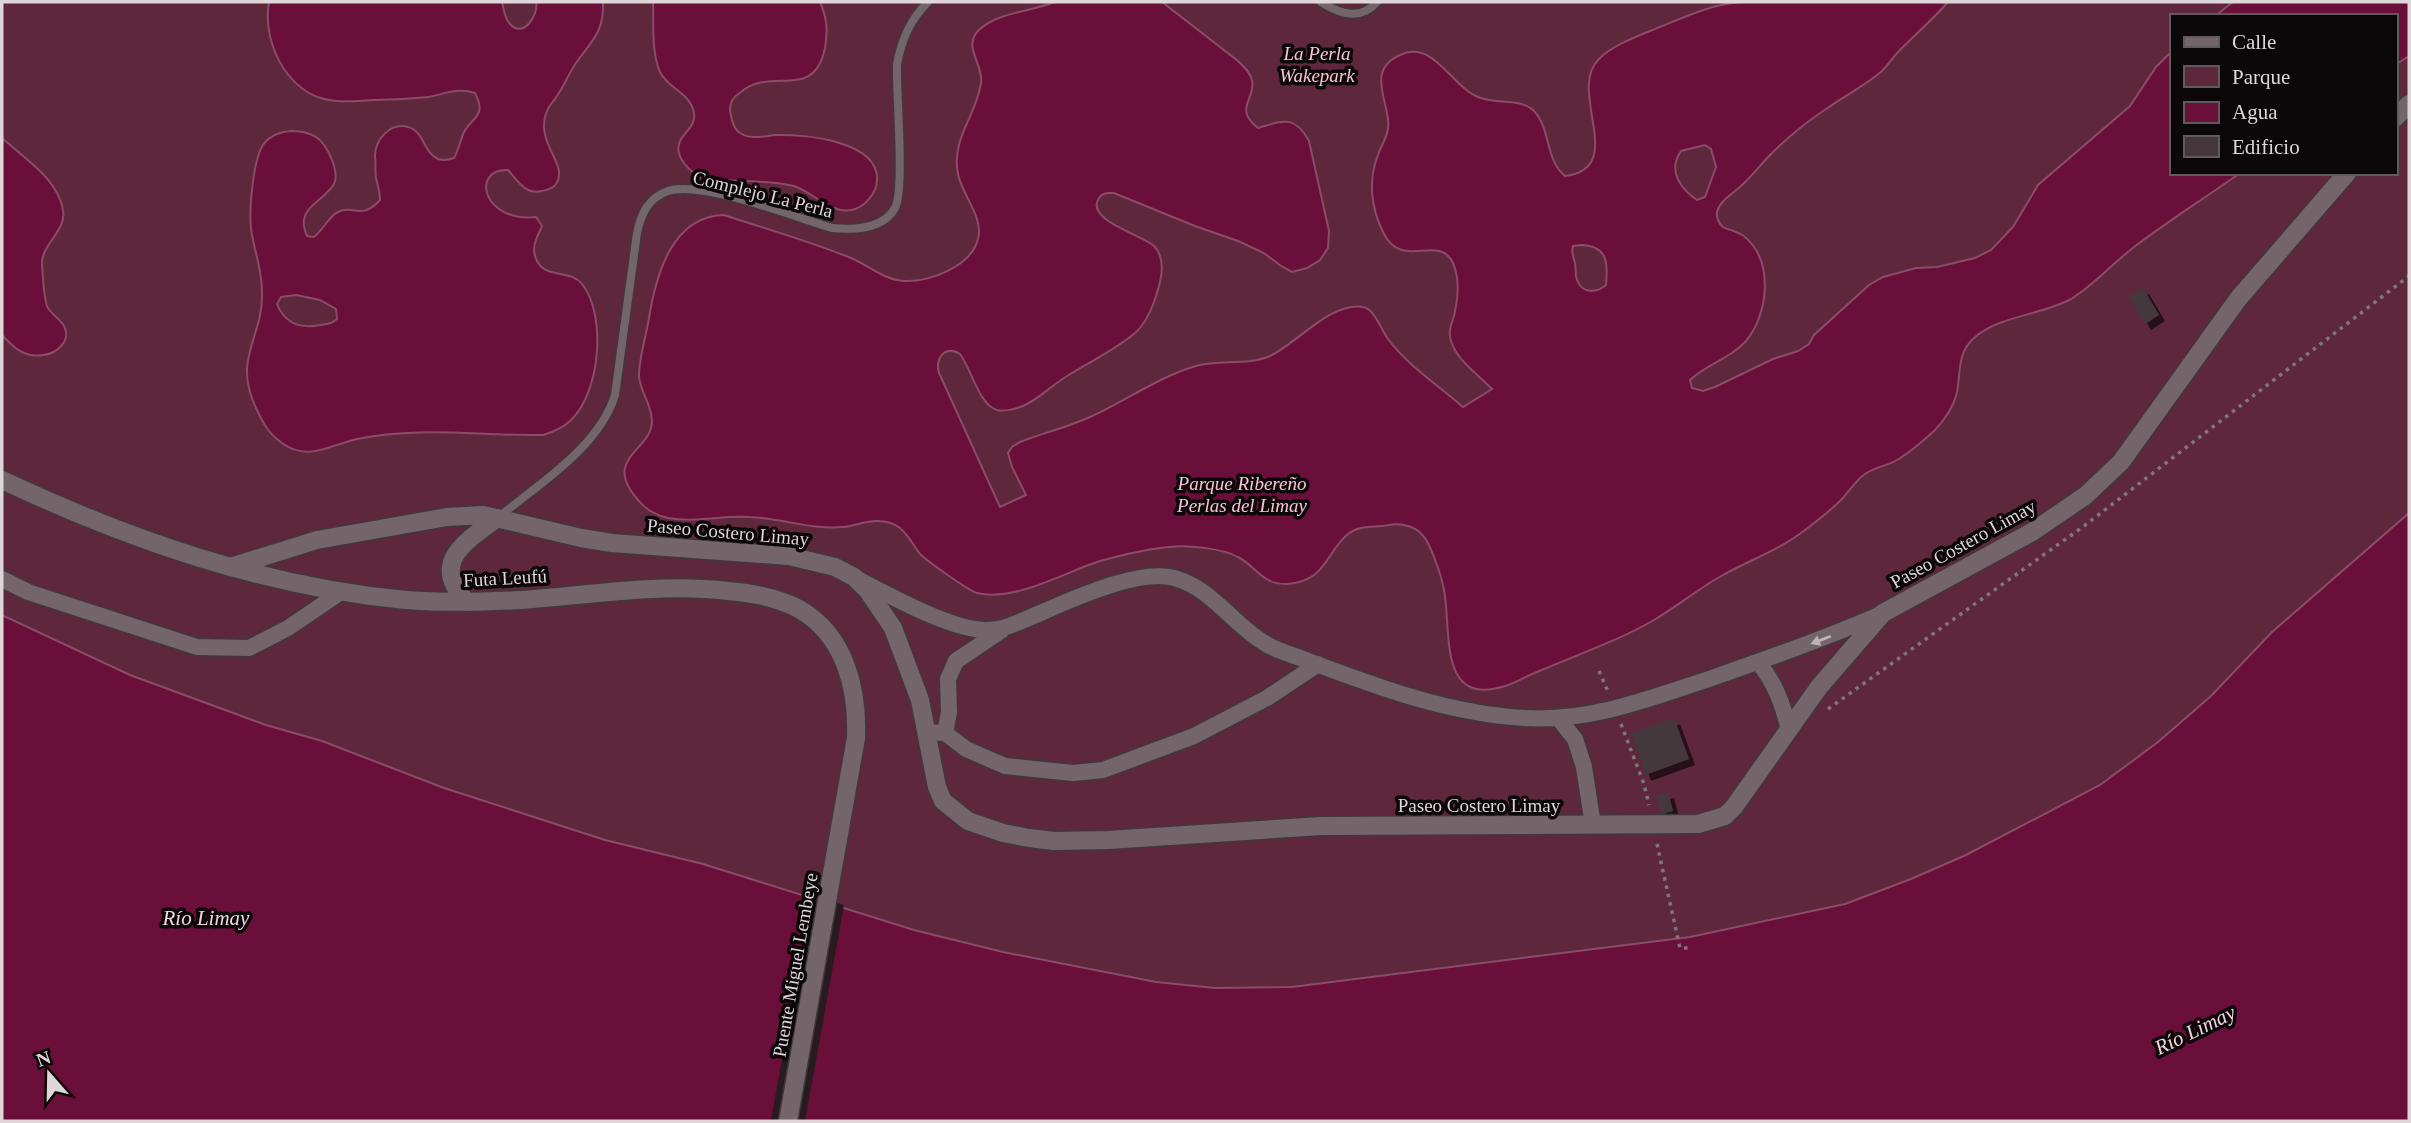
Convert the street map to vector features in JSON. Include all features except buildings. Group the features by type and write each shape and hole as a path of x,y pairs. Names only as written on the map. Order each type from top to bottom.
{"street":[{"name":"Paseo Costero Limay","path":"230,567 317,540 456,516 483,515 612,543 789,556 835,568 854,578 868,591 893,628 937,732 933,769 943,801 968,821 1003,833 1029,838 1055,841 1108,840 1321,826 1698,824 1725,816 1734,807 1827,678 1884,613 2032,532 2105,480 2121,462 2238,299 2345,175"},
{"name":"Futa Leufú","path":"2,480 111,528 171,550 287,582 341,592 407,600 467,602 673,587 747,593 777,600 816,621 830,637 845,664 855,696 856,738 842,815"},
{"path":"467,602 453,586 450,578 453,561 464,544 497,518"},
{"path":"1318,664 1267,698 1194,736 1103,769 1073,773 1004,766 937,732 949,712 948,679 957,661 1004,629 1086,594 1146,576 1174,578 1201,591 1264,643 1318,664 1452,709 1526,718 1580,717 1615,709 1823,640 1884,613"},
{"path":"854,578 961,626 984,630 1004,629"},
{"path":"2,579 28,592 197,647 249,648 288,628 341,592"},
{"path":"1758,662 1770,676 1783,704 1789,731"},
{"path":"1558,718 1576,739 1584,767 1593,825"},
{"name":"Puente Miguel Lembeye","path":"788,1121 842,815"}],"lane":[{"name":"Complejo La Perla","path":"497,518 579,451 611,409 640,217 656,197 681,189 713,193 832,228 875,225 886,219 894,209 899,184 897,64 908,27 928,2"},
{"path":"1321,2 1332,9 1358,14 1377,2"}],"path":[{"path":"1600,671 1644,784 1680,948 1690,948"}],"green space":[{"name":"Parque Ribereño Perlas del Limay","path":"2,2 2409,2 2409,513 2272,632 2211,696 2158,742 2100,785 1966,855 1845,904 1690,937 1292,987 1214,988 1156,982 1003,952 914,930 703,864 606,840 444,788 322,741 266,725 130,675 2,615"}],"water":[{"path":"269,2 502,2 508,22 520,29 533,19 536,2 603,2 603,13 596,36 549,107 544,121 544,132 558,168 556,184 547,190 531,191 522,186 508,170 496,172 489,178 486,186 494,205 504,212 518,217 536,217 542,226 534,247 541,267 577,279 590,298 597,334 594,373 581,408 565,425 543,435 426,432 380,435 310,452 292,449 277,440 267,428 250,392 247,376 250,349 261,308 262,283 251,229 251,210 254,173 263,145 279,133 298,131 316,137 328,152 334,166 334,184 304,218 307,236 314,237 338,212 368,210 380,200 375,156 381,138 390,130 401,126 413,129 433,156 440,160 454,158 464,132 480,107 475,93 463,91 421,98 347,101 323,99 313,95 293,81 279,61 270,37","holes":["296,295 320,300 336,309 337,319 333,322 313,326 294,324 284,316 277,304 281,297"]},
{"path":"653,2 820,2 827,30 825,48 819,64 811,74 801,79 753,85 733,99 730,107 731,118 737,130 748,136 804,136 853,148 866,156 874,167 877,180 869,199 856,209 837,209 794,186 772,182 704,179 689,169 681,158 678,147 690,128 694,113 689,101 668,83 657,64"},
{"path":"1054,2 1162,2 1238,61 1248,72 1252,87 1247,115 1258,128 1287,122 1293,123 1304,132 1309,141 1329,231 1328,248 1320,260 1307,268 1292,272 1264,253 1238,241 1114,193 1102,195 1097,206 1100,213 1107,220 1154,246 1161,258 1162,273 1156,295 1149,315 1138,330 1035,400 1004,411 991,407 985,401 960,354 946,352 938,362 939,373 1000,507 1026,495 1008,453 1020,442 1090,417 1155,383 1196,366 1252,361 1270,356 1327,317 1351,307 1363,307 1371,312 1388,339 1405,358 1463,407 1492,389 1463,361 1451,341 1450,332 1458,289 1453,263 1446,254 1438,251 1410,251 1391,244 1376,213 1372,194 1373,174 1388,125 1382,76 1390,61 1400,55 1422,53 1432,58 1459,84 1478,97 1522,104 1534,111 1543,127 1554,162 1565,176 1583,170 1593,159 1595,144 1589,90 1591,73 1599,59 1616,46 1694,13 1729,3 1948,2 1882,71 1799,129 1721,204 1717,212 1719,222 1723,227 1743,236 1755,249 1761,261 1765,289 1759,317 1746,341 1690,380 1692,388 1703,391 1773,359 1798,351 1809,344 1814,335 1869,285 1883,277 1916,268 1937,267 1975,258 1991,250 2013,227 2038,185 2130,106 2156,67 2170,53 2170,175 2237,175 2147,237 2071,299 1995,325 1974,338 1962,356 1954,403 1938,427 1902,457 1865,474 1833,508 1796,537 1714,580 1640,628 1505,686 1483,690 1468,686 1458,676 1452,661 1444,590 1437,565 1424,536 1404,525 1368,527 1352,531 1340,541 1318,572 1300,582 1271,582 1245,561 1223,551 1176,546 1108,559 1023,590 992,595 972,591 948,575 920,554 903,531 885,522 873,521 831,527 750,517 678,519 660,516 645,507 628,486 626,465 650,431 652,421 640,382 640,362 656,284 679,237 691,225 706,218 724,215 835,252 897,280 925,279 958,265 974,249 979,231 975,214 960,182 957,161 961,138 981,83 973,42 980,29 1006,16","holes":["1705,145 1711,149 1716,167 1705,197 1697,200 1686,191 1678,179 1675,166 1677,158 1681,151","1573,246 1590,246 1601,252 1607,270 1606,285 1590,291 1579,285 1572,255"]},
{"path":"2233,2 2409,2 2409,56 2397,64 2397,14 2218,14"},
{"path":"2,138 47,179 60,199 63,210 61,224 43,256 42,263 47,306 64,326 66,337 61,346 48,354 25,353 2,335"},
{"name":"Río Limay","path":"2409,513 2409,1121 2,1121 2,615 130,675 266,725 322,741 444,788 605,840 703,864 914,930 1003,952 1156,982 1215,988 1292,987 1690,937 1845,904 1911,879 1966,855 2100,785 2158,742 2211,696 2272,632"}],"pier":[{"path":"811,895 844,905 805,1121 771,1121"}],"park label":[{"name":"La Perla Wakepark","path":"1317,64"}]}
